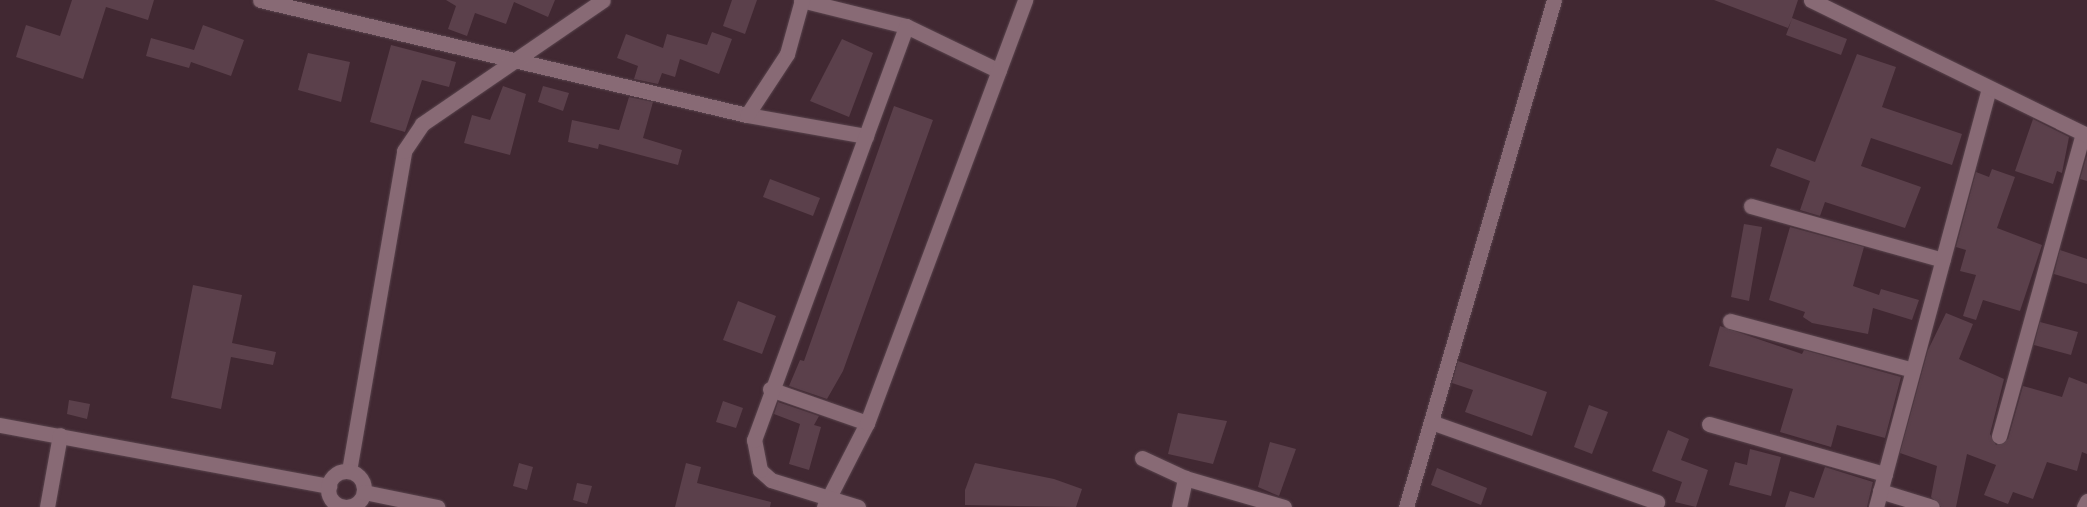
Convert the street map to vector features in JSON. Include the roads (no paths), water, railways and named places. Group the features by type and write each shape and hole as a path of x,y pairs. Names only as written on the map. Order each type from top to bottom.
{"street":[{"path":"260,0 747,115 866,136"},
{"path":"349,471 404,151 422,124 603,0"},
{"path":"747,115 787,54 801,0 906,26 998,71"},
{"path":"824,503 867,423 1025,0"},
{"path":"1406,507 1554,0"},
{"path":"1811,0 2085,135 1999,436"},
{"path":"858,507 824,503 771,480 760,470 754,440 770,389 906,26"},
{"path":"1876,507 1990,88"},
{"path":"1751,206 1943,260"},
{"path":"1730,321 1913,370"},
{"path":"770,389 867,423"},
{"path":"1431,422 1657,502"},
{"path":"1709,424 1885,474"},
{"path":"0,425 329,486"},
{"path":"47,507 60,435"},
{"path":"1142,458 1185,478 1284,507"},
{"path":"349,471 360,477 364,492 355,504 343,506 333,500 329,486 336,474 349,471"},
{"path":"1179,507 1185,478"},
{"path":"1880,491 1932,507"},
{"path":"364,492 437,507"},
{"path":"2084,507 2087,501"}]}
